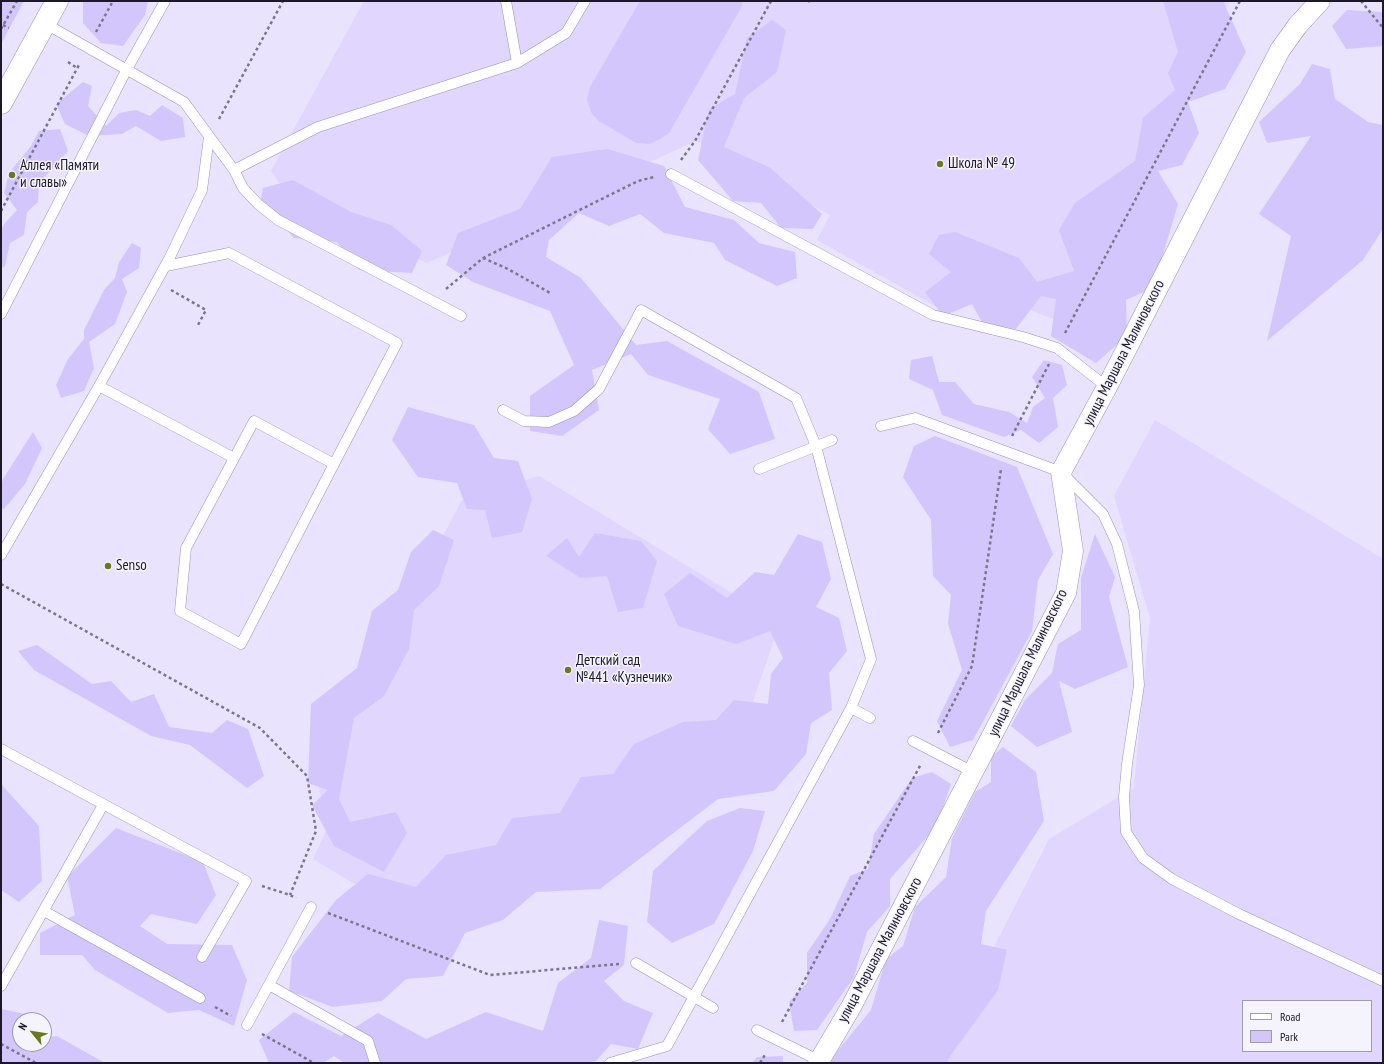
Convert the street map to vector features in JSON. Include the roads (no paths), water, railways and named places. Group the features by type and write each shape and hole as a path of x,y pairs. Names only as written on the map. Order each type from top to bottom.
{"street":[{"path":"1,103 57,1"},
{"name":"улица Маршала Малиновского","path":"819,1062 850,1008 1066,593 1073,551 1061,472 1107,387 1280,50 1298,25 1320,1"}],"lane":[{"path":"1,314 127,69 165,1"},
{"path":"506,1 517,63"},
{"path":"234,170 318,127 517,63 566,33 585,1"},
{"path":"44,23 184,102 234,170 243,188 258,204 278,220 461,316"},
{"path":"1,555 99,386 166,266 202,190 209,137"},
{"path":"671,174 932,316 1023,337 1057,348 1107,387"},
{"path":"166,266 229,253 397,343 241,644 180,611 186,548 254,421 334,464"},
{"path":"503,410 524,421 549,422 574,411 599,389 641,310 796,398 816,446 871,659 852,708 667,1046 610,1063"},
{"path":"99,386 234,458"},
{"path":"881,426 915,418 1061,472 1102,514 1117,544 1134,611 1139,685 1127,764 1124,797 1126,832 1143,858 1172,879 1239,914 1383,981"},
{"path":"759,469 832,440"},
{"path":"852,708 870,718"},
{"path":"913,740 973,772"},
{"path":"1,749 102,805 246,881 202,957"},
{"path":"1,986 102,805"},
{"path":"247,1025 311,907"},
{"path":"44,911 200,998"},
{"path":"636,963 714,1008"},
{"path":"269,985 368,1041 375,1063"},
{"path":"757,1030 819,1062"}],"place":[{"name":"Школа № 49","path":"940,164"},
{"name":"Аллея «Памяти и славы»","path":"12,175"},
{"name":"Senso","path":"108,566"},
{"name":"Детский сад №441 «Кузнечик»","path":"568,670"}]}
